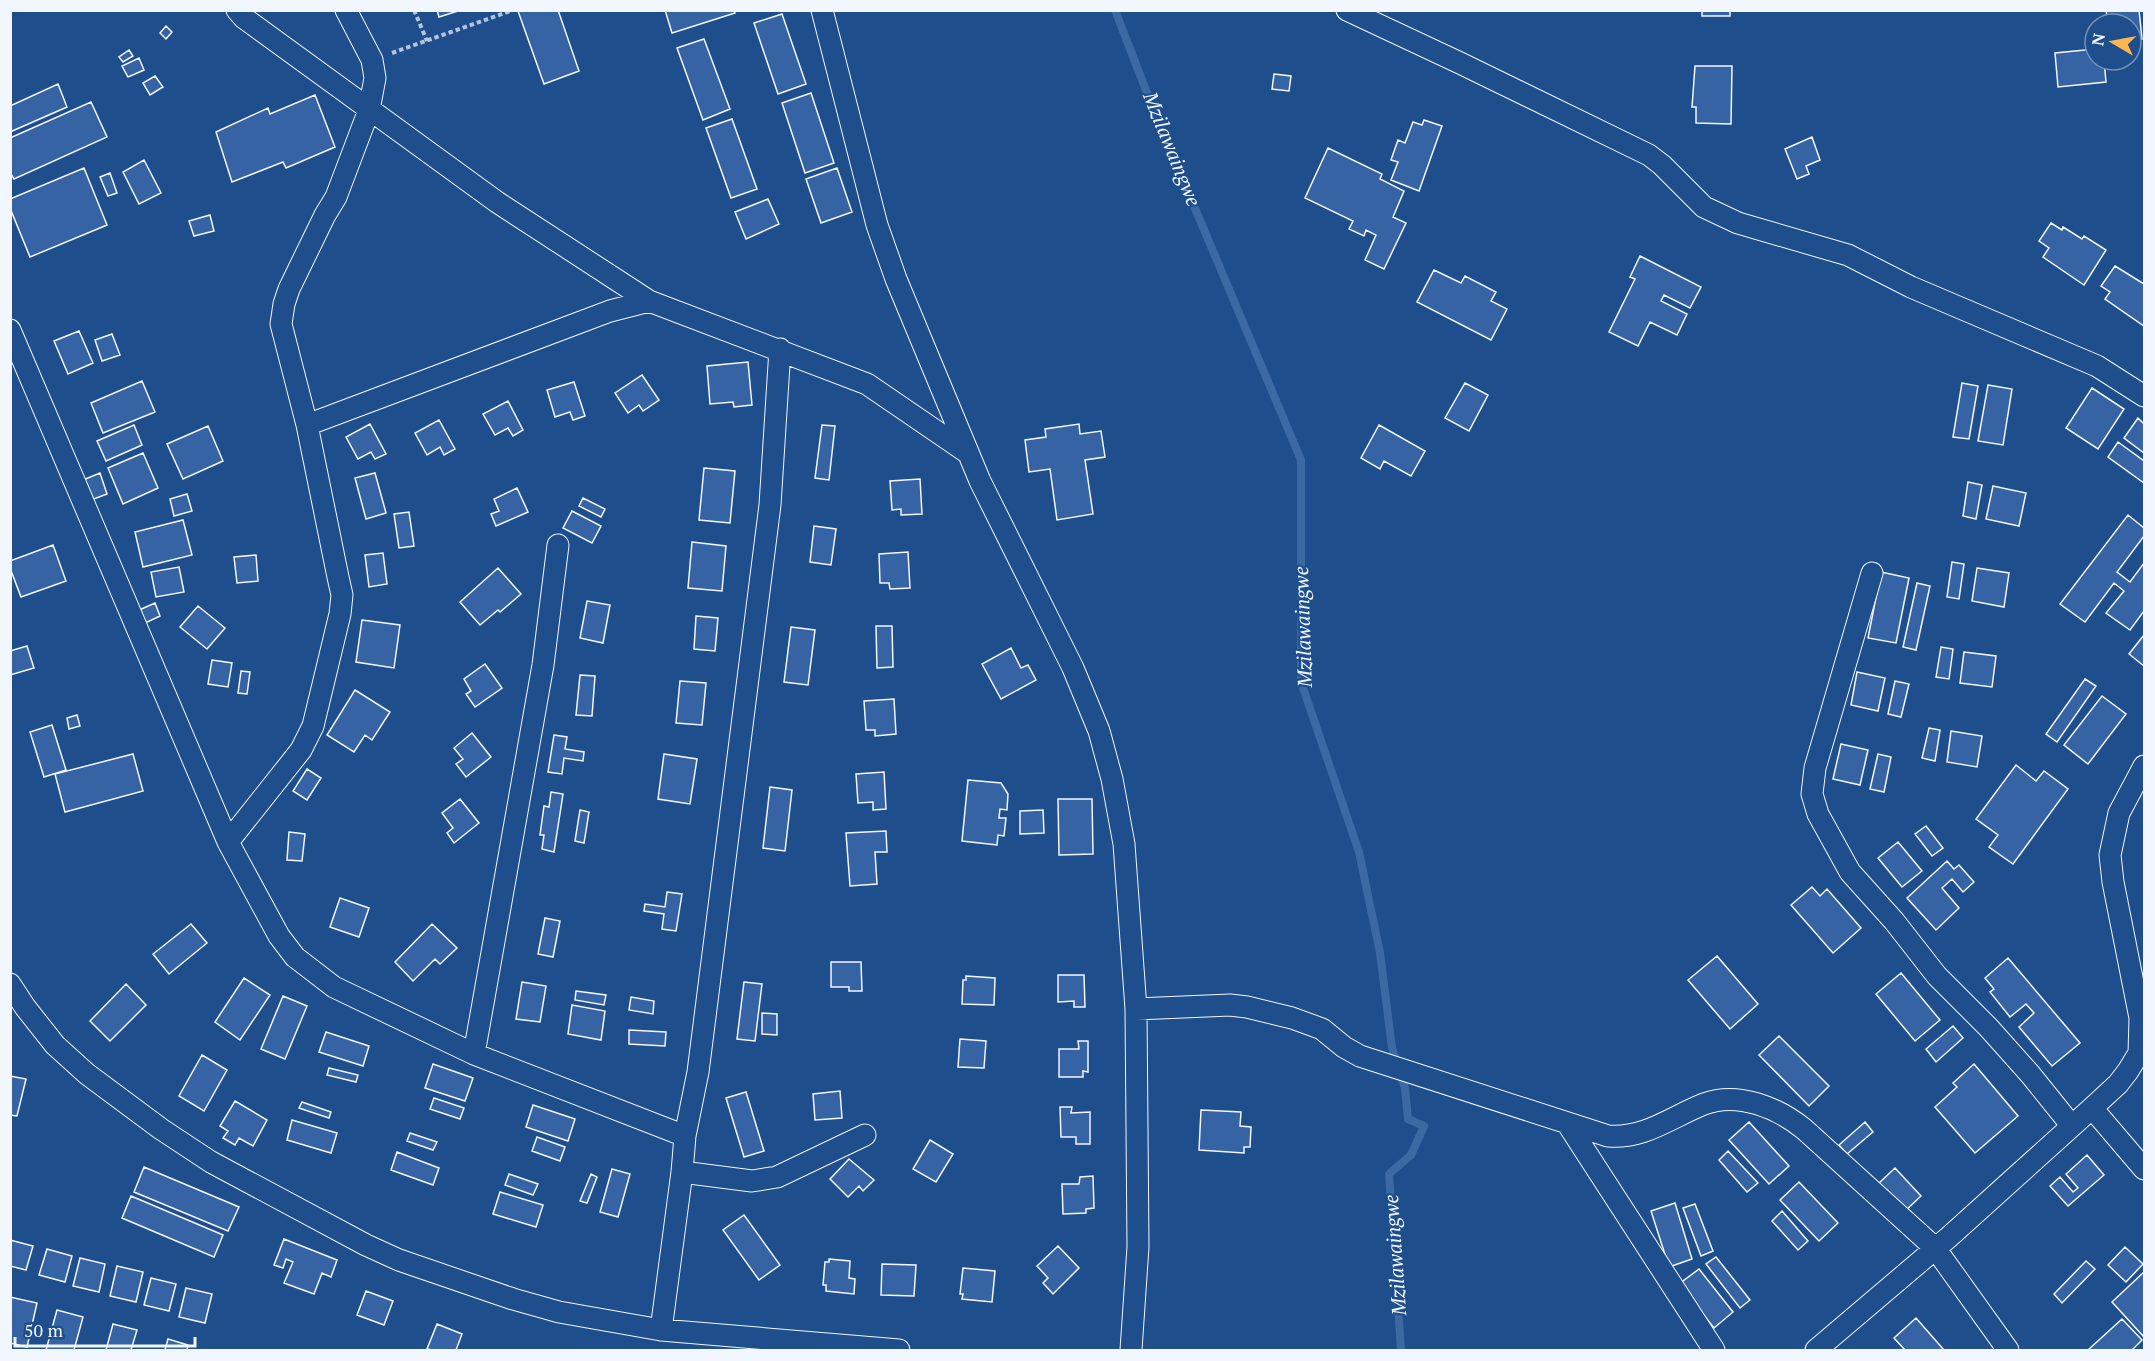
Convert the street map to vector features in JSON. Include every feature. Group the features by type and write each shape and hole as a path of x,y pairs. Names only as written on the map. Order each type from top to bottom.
{"street":[{"path":"237,10 244,18 497,202 649,301 867,384 969,453"},
{"path":"228,842 301,750 313,726 340,614 342,595 307,425 281,324 289,289 336,197 369,110 375,78 372,60 346,10"},
{"path":"822,10 877,225 896,279 980,481 1073,668 1100,731 1112,778 1124,844 1136,1009 1138,1237 1131,1350"},
{"path":"1347,10 1649,155 1704,207 1748,226 1848,255 1911,287 2097,366 2145,396"},
{"path":"307,425 610,311 649,301"},
{"path":"10,330 228,842 279,936 295,957 334,987 474,1054 684,1136"},
{"path":"661,1330 682,1173 684,1136 698,1072 770,505 780,349"},
{"path":"474,1054 543,665 558,545"},
{"path":"1872,573 1815,768 1812,794 1818,813 1851,872 1894,921 1937,976 1988,1027 2072,1125"},
{"path":"1816,1350 2092,1108 2118,1084 2139,1053 2140,1018 2113,882 2110,855 2119,813 2145,766"},
{"path":"10,984 55,1045 87,1074 161,1129 211,1162 366,1245 422,1268 547,1309 661,1330 899,1350"},
{"path":"1136,1009 1230,1005 1292,1018 1322,1029 1344,1047 1360,1056 1608,1136 1637,1135 1706,1103 1724,1100 1766,1106 1788,1117 1804,1129 1935,1248 2008,1350"},
{"path":"2092,1108 2145,1168"},
{"path":"1567,1123 1714,1350"},
{"path":"682,1173 752,1181 777,1177 865,1135"}],"path":[{"path":"414,10 427,40"},
{"path":"372,60 513,10"}],"building":[{"path":"437,10 461,10 439,17"},
{"path":"558,10 579,71 544,84 518,11"},
{"path":"665,10 734,10 735,13 672,33"},
{"path":"1702,10 1730,10 1730,16 1702,16"},
{"path":"2106,10 2139,10 2139,12 2106,12"},
{"path":"782,14 806,84 778,94 754,23"},
{"path":"166,26 172,32 166,39 160,33"},
{"path":"704,39 730,109 703,120 677,48"},
{"path":"129,50 133,56 123,62 119,57"},
{"path":"2083,50 2083,72 2105,72 2106,82 2058,87 2055,53"},
{"path":"139,58 144,70 128,77 122,66"},
{"path":"1695,66 1732,66 1731,124 1696,123 1696,107 1692,107"},
{"path":"1274,74 1291,76 1289,91 1272,89"},
{"path":"155,76 163,87 150,95 143,83"},
{"path":"58,84 67,107 10,132 10,106"},
{"path":"811,93 834,163 805,173 782,103"},
{"path":"315,95 335,147 286,168 283,162 232,182 216,132 268,108 270,114"},
{"path":"91,102 107,137 14,179 10,172 10,138"},
{"path":"732,119 757,189 731,198 706,128"},
{"path":"1424,120 1442,126 1419,191 1391,180 1398,162 1391,160 1398,140 1405,143 1413,122 1422,125"},
{"path":"1812,137 1820,160 1806,166 1809,174 1797,179 1785,149"},
{"path":"1328,148 1382,174 1380,179 1404,191 1393,217 1406,223 1384,269 1365,260 1376,235 1366,230 1364,236 1349,229 1353,221 1305,198"},
{"path":"144,160 161,193 139,204 123,172"},
{"path":"84,168 107,225 30,257 10,208 10,199"},
{"path":"837,168 852,212 821,223 806,179"},
{"path":"110,173 117,193 108,196 100,177"},
{"path":"768,199 779,224 746,239 735,212"},
{"path":"210,215 214,231 194,236 189,221"},
{"path":"2051,223 2062,230 2063,227 2082,239 2084,236 2106,250 2084,285 2043,257 2049,248 2039,241"},
{"path":"1640,256 1701,287 1690,308 1664,295 1661,301 1687,314 1677,335 1650,322 1638,346 1609,332 1635,279 1630,277"},
{"path":"2115,266 2144,284 2144,326 2105,299 2110,292 2101,286"},
{"path":"1434,270 1461,283 1465,276 1496,292 1491,301 1507,309 1491,340 1417,302"},
{"path":"79,331 93,363 68,374 54,341"},
{"path":"112,334 120,355 102,361 95,340"},
{"path":"748,362 752,405 734,407 733,402 710,404 707,366"},
{"path":"642,375 659,400 643,411 639,405 628,413 615,393"},
{"path":"142,381 155,412 103,433 91,403"},
{"path":"574,382 585,416 573,420 570,412 555,417 547,390"},
{"path":"1465,383 1488,395 1469,431 1445,418"},
{"path":"1962,383 1978,386 1969,439 1953,437"},
{"path":"1988,385 2012,389 2003,445 1978,441"},
{"path":"2092,388 2124,409 2098,449 2066,428"},
{"path":"508,401 523,430 513,436 508,428 495,435 483,414"},
{"path":"2138,418 2144,424 2144,453 2124,438"},
{"path":"439,420 455,449 444,455 440,447 427,455 415,433"},
{"path":"370,424 386,454 375,459 371,452 358,459 346,437"},
{"path":"1079,424 1080,434 1101,431 1105,457 1085,460 1093,514 1057,520 1050,469 1029,472 1025,440 1046,437 1045,429"},
{"path":"134,425 142,445 106,461 97,441"},
{"path":"822,425 835,426 829,480 815,478"},
{"path":"1379,425 1425,451 1411,476 1384,461 1380,469 1361,458"},
{"path":"208,426 223,461 183,479 167,444"},
{"path":"2118,442 2144,461 2144,483 2108,457"},
{"path":"143,453 158,488 123,504 108,468"},
{"path":"704,468 735,471 730,523 699,520"},
{"path":"100,473 107,494 91,500 83,480"},
{"path":"375,473 386,513 366,519 355,478"},
{"path":"920,479 922,514 901,515 901,509 892,510 890,481"},
{"path":"1968,482 1982,485 1976,519 1963,516"},
{"path":"1993,486 2026,493 2019,526 1986,519"},
{"path":"517,488 528,512 496,526 491,514 499,511 494,499"},
{"path":"187,494 192,511 174,516 170,499"},
{"path":"583,498 605,509 601,517 579,506"},
{"path":"572,511 601,526 592,543 563,528"},
{"path":"409,512 414,546 399,548 394,514"},
{"path":"2128,515 2144,528 2144,536 2117,572 2130,582 2144,563 2144,611 2130,630 2106,613 2124,591 2114,583 2085,622 2060,604"},
{"path":"183,520 192,555 143,567 135,532"},
{"path":"814,526 836,529 831,565 810,562"},
{"path":"692,542 726,546 722,591 688,588"},
{"path":"53,545 66,581 21,597 10,568 10,561"},
{"path":"908,552 910,588 890,589 889,583 880,583 879,554"},
{"path":"383,553 387,584 369,587 365,555"},
{"path":"256,555 258,581 237,583 234,557"},
{"path":"1952,562 1964,564 1959,599 1947,597"},
{"path":"179,567 184,592 156,597 151,572"},
{"path":"498,568 521,594 480,625 460,602"},
{"path":"1977,568 2009,573 2004,607 1972,601"},
{"path":"1881,572 1909,578 1896,643 1868,638"},
{"path":"1917,583 1930,586 1916,650 1903,647"},
{"path":"587,601 610,605 603,643 580,638"},
{"path":"155,603 160,616 143,624 137,611"},
{"path":"198,606 225,628 207,649 180,627"},
{"path":"696,616 718,618 715,651 694,649"},
{"path":"362,620 400,625 394,668 356,662"},
{"path":"876,626 892,626 893,667 877,668"},
{"path":"791,627 815,630 808,685 784,682"},
{"path":"2144,635 2144,666 2129,654"},
{"path":"27,646 34,668 10,675 10,651"},
{"path":"1941,647 1953,649 1949,679 1936,677"},
{"path":"1011,648 1021,668 1028,665 1036,680 1001,699 982,664"},
{"path":"1964,652 1996,656 1992,687 1960,683"},
{"path":"212,660 232,663 228,687 208,684"},
{"path":"485,664 502,688 475,707 466,694 471,691 464,679"},
{"path":"241,671 250,672 247,694 238,693"},
{"path":"1857,672 1885,678 1878,711 1851,705"},
{"path":"580,675 595,676 592,716 576,715"},
{"path":"2085,679 2096,686 2057,742 2046,734"},
{"path":"680,681 706,683 702,725 676,723"},
{"path":"1895,681 1909,684 1901,717 1888,714"},
{"path":"355,690 390,712 372,740 365,735 354,752 327,735"},
{"path":"2102,696 2126,714 2088,764 2064,745"},
{"path":"894,699 896,734 875,736 875,730 866,730 864,701"},
{"path":"77,715 80,726 69,729 67,718"},
{"path":"52,725 66,770 44,777 30,732"},
{"path":"1929,728 1940,730 1935,761 1922,758"},
{"path":"1951,731 1982,736 1977,767 1947,762"},
{"path":"472,733 491,757 466,777 456,764 463,759 454,748"},
{"path":"554,735 567,737 565,749 584,752 583,761 564,758 562,774 548,772"},
{"path":"1841,744 1868,750 1860,785 1833,779"},
{"path":"133,754 143,791 65,812 55,774"},
{"path":"664,754 697,759 690,804 658,799"},
{"path":"1878,754 1891,757 1884,792 1870,789"},
{"path":"2016,765 2036,781 2044,771 2068,789 2013,864 1989,847 1998,835 1976,819"},
{"path":"307,769 321,778 307,800 293,791"},
{"path":"884,772 886,809 873,810 873,802 858,803 856,774"},
{"path":"968,780 1001,783 1008,794 1007,810 1000,809 999,818 1006,818 1004,836 998,835 997,845 962,841"},
{"path":"770,787 792,790 785,851 763,848"},
{"path":"551,792 563,794 554,852 542,849 544,835 540,835 544,806 549,807"},
{"path":"460,799 479,823 454,843 447,833 453,828 442,813"},
{"path":"1058,799 1092,799 1093,854 1059,855"},
{"path":"580,810 589,812 584,843 575,841"},
{"path":"1043,810 1044,833 1020,834 1020,811"},
{"path":"1926,826 1943,848 1932,856 1915,834"},
{"path":"886,831 887,852 875,852 877,884 850,886 846,833"},
{"path":"289,832 305,834 302,861 287,860"},
{"path":"1898,842 1922,871 1902,887 1878,858"},
{"path":"1947,861 1954,869 1959,865 1974,882 1963,892 1952,879 1942,888 1959,908 1936,930 1907,898"},
{"path":"1812,887 1820,896 1827,889 1861,928 1833,953 1791,905"},
{"path":"667,892 682,894 676,931 662,929 664,914 644,911 645,904 665,907"},
{"path":"340,898 369,908 359,937 330,927"},
{"path":"545,918 560,921 553,957 538,954"},
{"path":"191,924 207,943 169,974 153,954"},
{"path":"432,924 457,948 440,964 435,959 413,981 395,962"},
{"path":"1717,956 1758,1004 1730,1029 1688,980"},
{"path":"2008,958 2080,1043 2052,1066 2019,1027 2034,1013 2026,1004 2010,1017 1990,992 1994,989 1985,978"},
{"path":"831,962 861,962 862,991 849,991 849,987 831,987"},
{"path":"1901,973 1940,1020 1915,1041 1876,994"},
{"path":"1058,975 1084,975 1085,1007 1074,1007 1074,1001 1058,1002"},
{"path":"966,976 995,978 994,1005 962,1004 963,980 966,980"},
{"path":"244,978 270,995 240,1040 215,1022"},
{"path":"522,982 546,986 540,1022 516,1019"},
{"path":"744,982 762,984 755,1041 737,1039"},
{"path":"126,984 146,1005 110,1041 90,1021"},
{"path":"576,991 606,995 604,1005 575,1000"},
{"path":"283,996 307,1006 285,1059 261,1049"},
{"path":"631,997 654,1001 653,1014 629,1010"},
{"path":"572,1005 605,1011 601,1040 568,1034"},
{"path":"762,1013 777,1014 777,1035 762,1034"},
{"path":"1953,1026 1963,1038 1936,1062 1926,1049"},
{"path":"629,1030 666,1032 665,1046 629,1044"},
{"path":"326,1032 369,1046 363,1066 319,1052"},
{"path":"1779,1036 1829,1086 1809,1106 1759,1055"},
{"path":"960,1039 986,1041 984,1068 958,1067"},
{"path":"1078,1041 1088,1041 1088,1072 1083,1071 1083,1077 1059,1077 1059,1049 1079,1049"},
{"path":"202,1055 227,1070 204,1111 179,1096"},
{"path":"433,1064 473,1078 465,1101 425,1088"},
{"path":"1974,1064 2018,1116 1975,1153 1935,1107 1957,1087 1953,1083"},
{"path":"329,1068 358,1075 356,1082 327,1075"},
{"path":"10,1076 26,1079 17,1116 10,1115"},
{"path":"840,1091 842,1118 815,1120 813,1094"},
{"path":"746,1092 764,1151 744,1157 726,1098"},
{"path":"434,1098 464,1108 460,1119 430,1109"},
{"path":"235,1101 267,1120 253,1146 239,1138 235,1145 223,1138 228,1131 220,1126"},
{"path":"302,1102 331,1112 329,1118 299,1108"},
{"path":"533,1105 575,1119 568,1141 526,1127"},
{"path":"1060,1107 1072,1107 1071,1113 1090,1112 1090,1144 1076,1144 1076,1137 1061,1137"},
{"path":"1201,1110 1241,1112 1240,1126 1251,1127 1250,1147 1244,1147 1244,1153 1199,1150"},
{"path":"292,1120 337,1133 331,1153 287,1140"},
{"path":"1749,1122 1789,1166 1769,1184 1729,1140"},
{"path":"1865,1122 1873,1132 1847,1154 1839,1145"},
{"path":"410,1133 437,1142 433,1150 407,1141"},
{"path":"537,1137 565,1147 560,1161 532,1151"},
{"path":"930,1140 953,1154 936,1182 913,1169"},
{"path":"1728,1151 1758,1183 1747,1192 1719,1160"},
{"path":"397,1152 439,1168 433,1185 391,1170"},
{"path":"2087,1155 2104,1175 2068,1206 2050,1186 2060,1177 2073,1192 2078,1188 2066,1174"},
{"path":"849,1159 874,1180 863,1191 859,1186 848,1197 830,1179"},
{"path":"144,1167 239,1207 228,1231 134,1192"},
{"path":"1895,1168 1921,1196 1904,1212 1878,1184"},
{"path":"612,1169 630,1174 618,1217 600,1212"},
{"path":"509,1174 538,1184 533,1195 505,1185"},
{"path":"591,1174 597,1177 587,1203 580,1201"},
{"path":"1093,1176 1094,1208 1086,1209 1086,1213 1063,1214 1062,1184 1079,1184 1080,1177"},
{"path":"1799,1182 1838,1223 1819,1241 1780,1200"},
{"path":"500,1192 543,1205 536,1227 493,1214"},
{"path":"131,1196 223,1235 214,1257 122,1218"},
{"path":"1675,1203 1692,1259 1669,1267 1651,1211"},
{"path":"1695,1204 1713,1251 1701,1256 1683,1208"},
{"path":"1782,1211 1808,1241 1798,1250 1772,1221"},
{"path":"744,1215 780,1265 759,1280 723,1230"},
{"path":"284,1239 337,1260 331,1277 322,1273 314,1294 284,1283 293,1262 286,1259 283,1268 274,1265"},
{"path":"10,1240 33,1246 26,1270 10,1266"},
{"path":"1058,1246 1079,1268 1053,1294 1043,1283 1048,1278 1037,1266"},
{"path":"2125,1247 2143,1264 2126,1282 2108,1265"},
{"path":"47,1249 72,1256 65,1282 39,1275"},
{"path":"1716,1257 1750,1300 1740,1308 1706,1264"},
{"path":"80,1258 105,1264 99,1292 73,1286"},
{"path":"829,1259 850,1261 849,1278 855,1279 854,1294 826,1291 826,1285 823,1285 825,1262 829,1262"},
{"path":"2086,1261 2095,1269 2062,1303 2054,1294"},
{"path":"882,1264 916,1265 914,1296 881,1295"},
{"path":"117,1266 143,1272 136,1302 110,1296"},
{"path":"963,1268 995,1271 992,1302 962,1299 963,1294 960,1294"},
{"path":"1699,1269 1733,1312 1714,1328 1679,1284"},
{"path":"2144,1272 2144,1337 2112,1302"},
{"path":"151,1278 176,1284 169,1311 144,1305"},
{"path":"186,1288 212,1294 205,1323 179,1317"},
{"path":"366,1291 393,1301 384,1325 357,1315"},
{"path":"10,1297 37,1303 27,1347 10,1343"},
{"path":"57,1310 83,1317 74,1350 46,1350"},
{"path":"1916,1318 1944,1350 1905,1350 1894,1338"},
{"path":"2122,1319 2142,1340 2132,1350 2088,1350"},
{"path":"113,1324 137,1330 131,1350 106,1350"},
{"path":"437,1324 462,1334 456,1350 427,1349"},
{"path":"168,1339 188,1345 187,1350 165,1350"}],"waterway":[{"name":"Mzilawaingwe","path":"1115,10 1154,111 1301,460 1301,682 1359,852 1380,953 1392,1048 1405,1088 1408,1119 1424,1126 1411,1155 1389,1174 1401,1350"}]}
